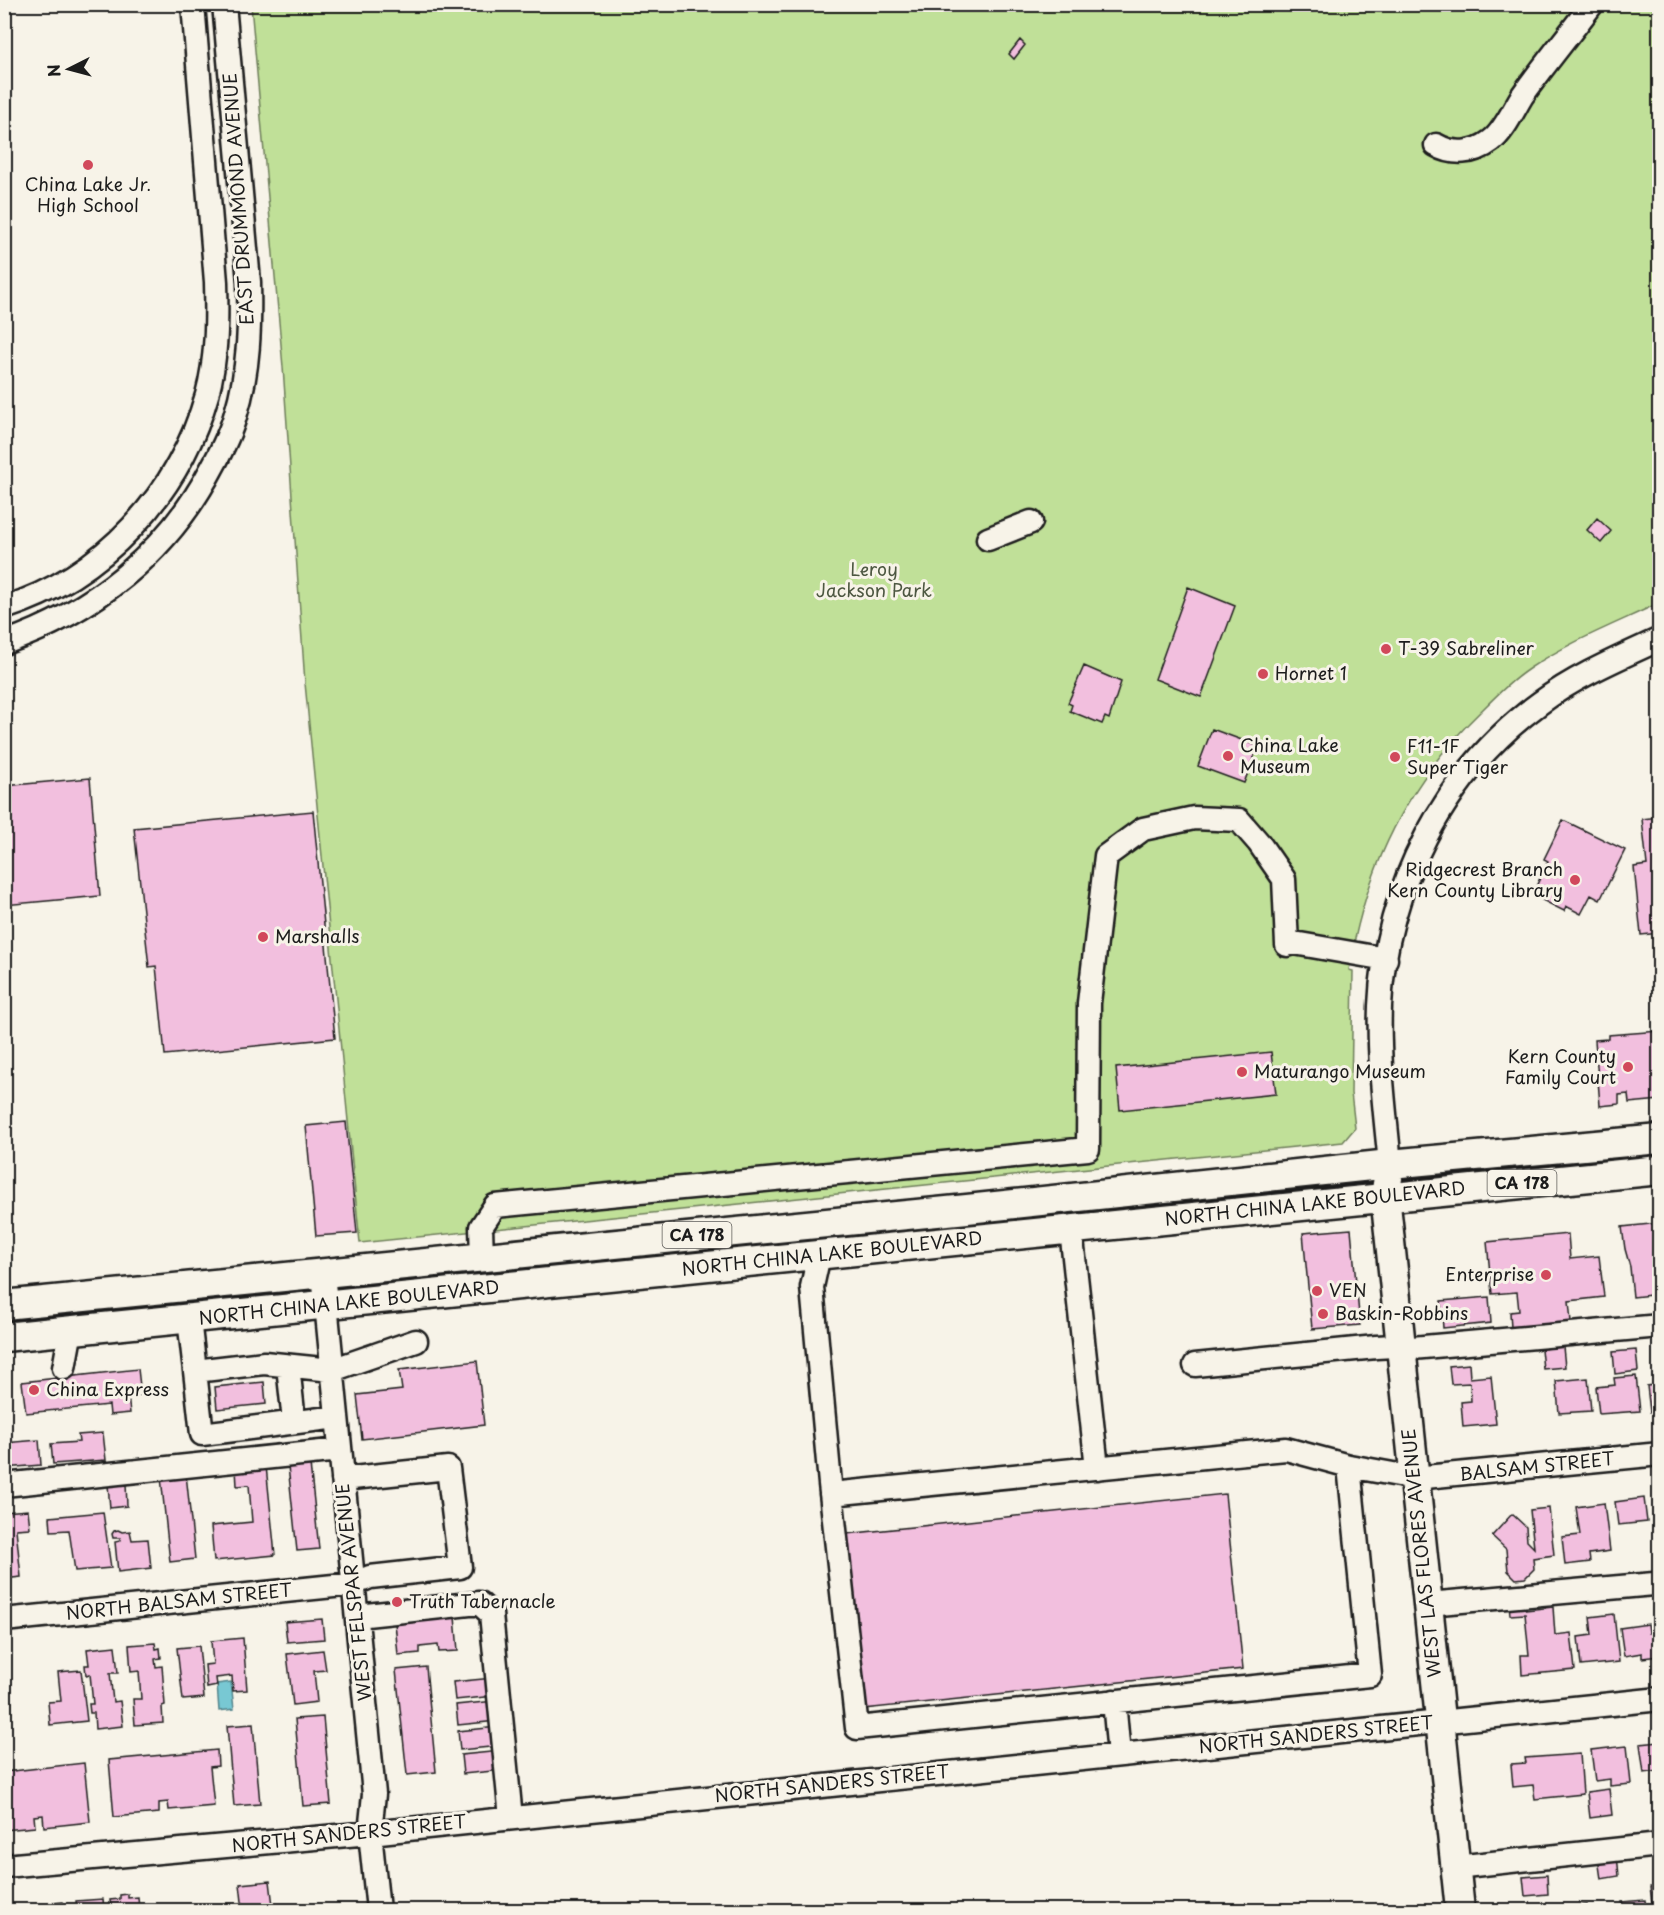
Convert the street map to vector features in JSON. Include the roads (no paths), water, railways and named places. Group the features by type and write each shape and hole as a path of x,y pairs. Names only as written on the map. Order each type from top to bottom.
{"main road":[{"name":"NORTH CHINA LAKE BOULEVARD","path":"4,1305 968,1209 1390,1164 1659,1139"},
{"name":"WEST LAS FLORES AVENUE","path":"1390,1164 1385,1196 1460,1911"},
{"name":"NORTH CHINA LAKE BOULEVARD","path":"4,1337 1659,1170"},
{"path":"819,1255 820,1244 829,1237 924,1229 968,1209"}],"street":[{"name":"EAST DRUMMOND AVENUE","path":"4,608 48,590 78,574 101,558 129,531 153,503 176,469 207,395 214,355 217,314 216,282 193,4"},
{"name":"EAST DRUMMOND AVENUE","path":"4,643 62,619 113,587 149,556 174,528 200,491 223,448 236,413 247,359 250,317 249,282 224,4"},
{"path":"1436,145 1447,151 1461,152 1477,149 1493,140 1521,98 1592,4"},
{"path":"988,539 1031,522"},
{"path":"1390,1164 1380,1040 1380,1005 1386,959 1397,909 1424,838 1454,789 1482,755 1509,728 1549,697 1594,669 1659,639"},
{"path":"482,1257 481,1227 495,1206 1088,1149 1089,1003 1106,856 1143,829 1194,818 1239,820 1259,843 1284,879 1287,945 1294,944 1386,959"},
{"path":"1071,1230 1097,1468"},
{"path":"819,1255 812,1287 831,1494 857,1728 1370,1675 1349,1466"},
{"name":"WEST FELSPAR AVENUE","path":"323,1273 374,1794 370,1833 378,1911"},
{"path":"189,1319 202,1434 337,1417"},
{"path":"1195,1365 1385,1346 1401,1349 1659,1326"},
{"path":"64,1368 71,1330"},
{"path":"195,1371 264,1363 332,1370 416,1341"},
{"path":"288,1366 294,1421"},
{"name":"BALSAM STREET","path":"831,1494 1286,1449 1349,1466 1415,1478 1659,1454"},
{"path":"4,1485 340,1450"},
{"name":"NORTH BALSAM STREET","path":"4,1620 353,1584 370,1577 459,1567 448,1468 343,1479"},
{"path":"1428,1604 1654,1584"},
{"path":"357,1616 479,1603 491,1614 512,1818"},
{"name":"NORTH SANDERS STREET","path":"4,1866 370,1833 1659,1699"},
{"path":"1114,1701 1119,1755"},
{"path":"1455,1867 1659,1845"}],"water":[{"path":"231,1682 234,1709 219,1711 217,1684"}],"place":[{"name":"China Lake Jr. High School","path":"88,165"},
{"name":"T-39 Sabreliner","path":"1386,649"},
{"name":"Hornet 1","path":"1263,674"},
{"name":"China Lake Museum","path":"1228,756"},
{"name":"F11-1F Super Tiger","path":"1395,757"},
{"name":"Ridgecrest Branch Kern County Library","path":"1575,880"},
{"name":"Marshalls","path":"263,937"},
{"name":"Kern County Family Court","path":"1628,1067"},
{"name":"Maturango Museum","path":"1242,1072"},
{"name":"Enterprise","path":"1546,1275"},
{"name":"VEN","path":"1317,1291"},
{"name":"Baskin-Robbins","path":"1323,1314"},
{"name":"China Express","path":"34,1390"},
{"name":"Truth Tabernacle","path":"397,1602"}],"park label":[{"name":"Leroy Jackson Park","path":"874,580"}]}
